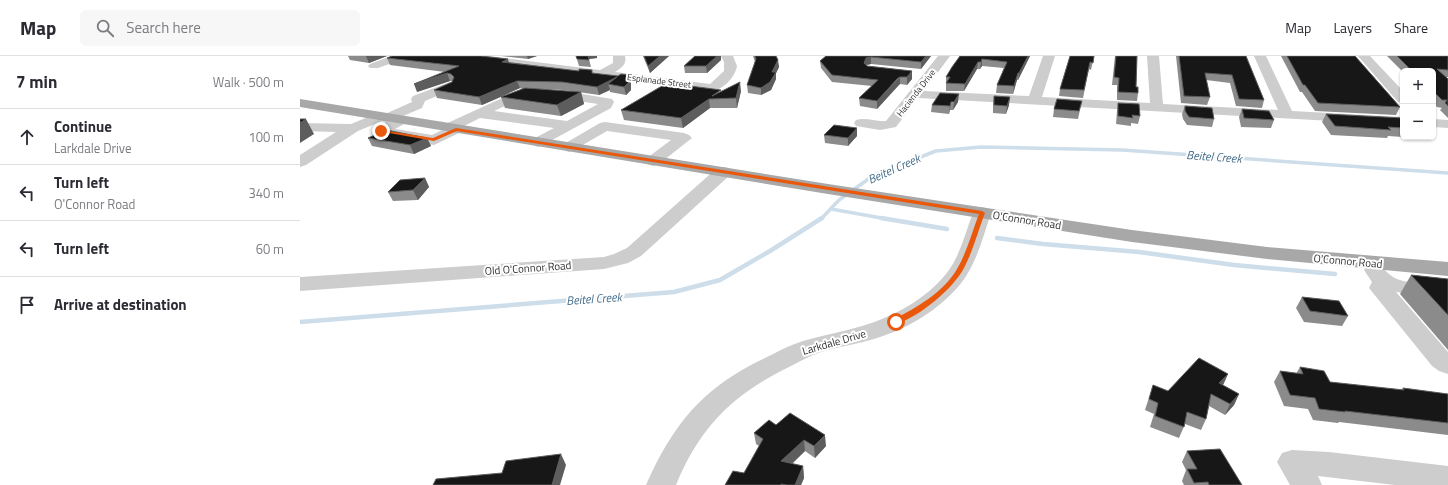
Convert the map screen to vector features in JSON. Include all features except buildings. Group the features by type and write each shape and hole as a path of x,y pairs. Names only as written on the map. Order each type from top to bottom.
{"main road":[{"name":"O'Connor Road","path":"300,104 922,204 1198,245 1367,263 1448,269"}],"street":[{"path":"374,66 402,56"},
{"name":"Esplanade Street","path":"462,56 483,57 712,88 725,78 731,71 732,65 727,56"},
{"path":"602,74 618,65 620,60 619,56"},
{"name":"Hacienda Drive","path":"861,123 880,126 891,124 944,56"},
{"path":"1154,56 1157,108"},
{"path":"1260,56 1287,115"},
{"path":"1364,56 1400,96"},
{"path":"1034,101 1049,57"},
{"path":"915,74 929,76"},
{"path":"301,160 353,128 389,118 417,105 419,102 418,99 450,86"},
{"path":"389,118 381,131 434,140 452,128 520,94 562,95 607,102 606,105 538,142"},
{"path":"915,94 1400,121"},
{"path":"481,114 568,125"},
{"path":"1436,123 1448,124"},
{"path":"569,147 605,126 684,138 653,161"},
{"path":"300,127 353,128"},
{"name":"Old O'Connor Road","path":"300,284 604,263 621,259 634,252 723,172"},
{"name":"Larkdale Drive","path":"661,485 675,454 698,420 712,405 742,381 758,371 810,347 868,332 896,322 925,305 950,284 961,268 982,213"},
{"path":"1367,263 1383,280 1404,287 1448,291"},
{"path":"1383,280 1380,288 1441,360 1448,365"},
{"path":"1300,474 1329,464 1448,479"}],"waterway":[{"name":"Beitel Creek","path":"822,218 839,200 874,175 936,151 981,147 1122,150 1448,173"},
{"path":"831,209 887,219"},
{"name":"Beitel Creek","path":"300,322 674,292 720,280 822,218"},
{"path":"881,218 887,219"},
{"path":"887,219 947,229"},
{"path":"997,238 1043,244 1139,252 1234,265 1335,274"}],"route":[{"path":"381,131 434,140 456,129 982,213 961,268 950,284 925,305 896,322"}]}
